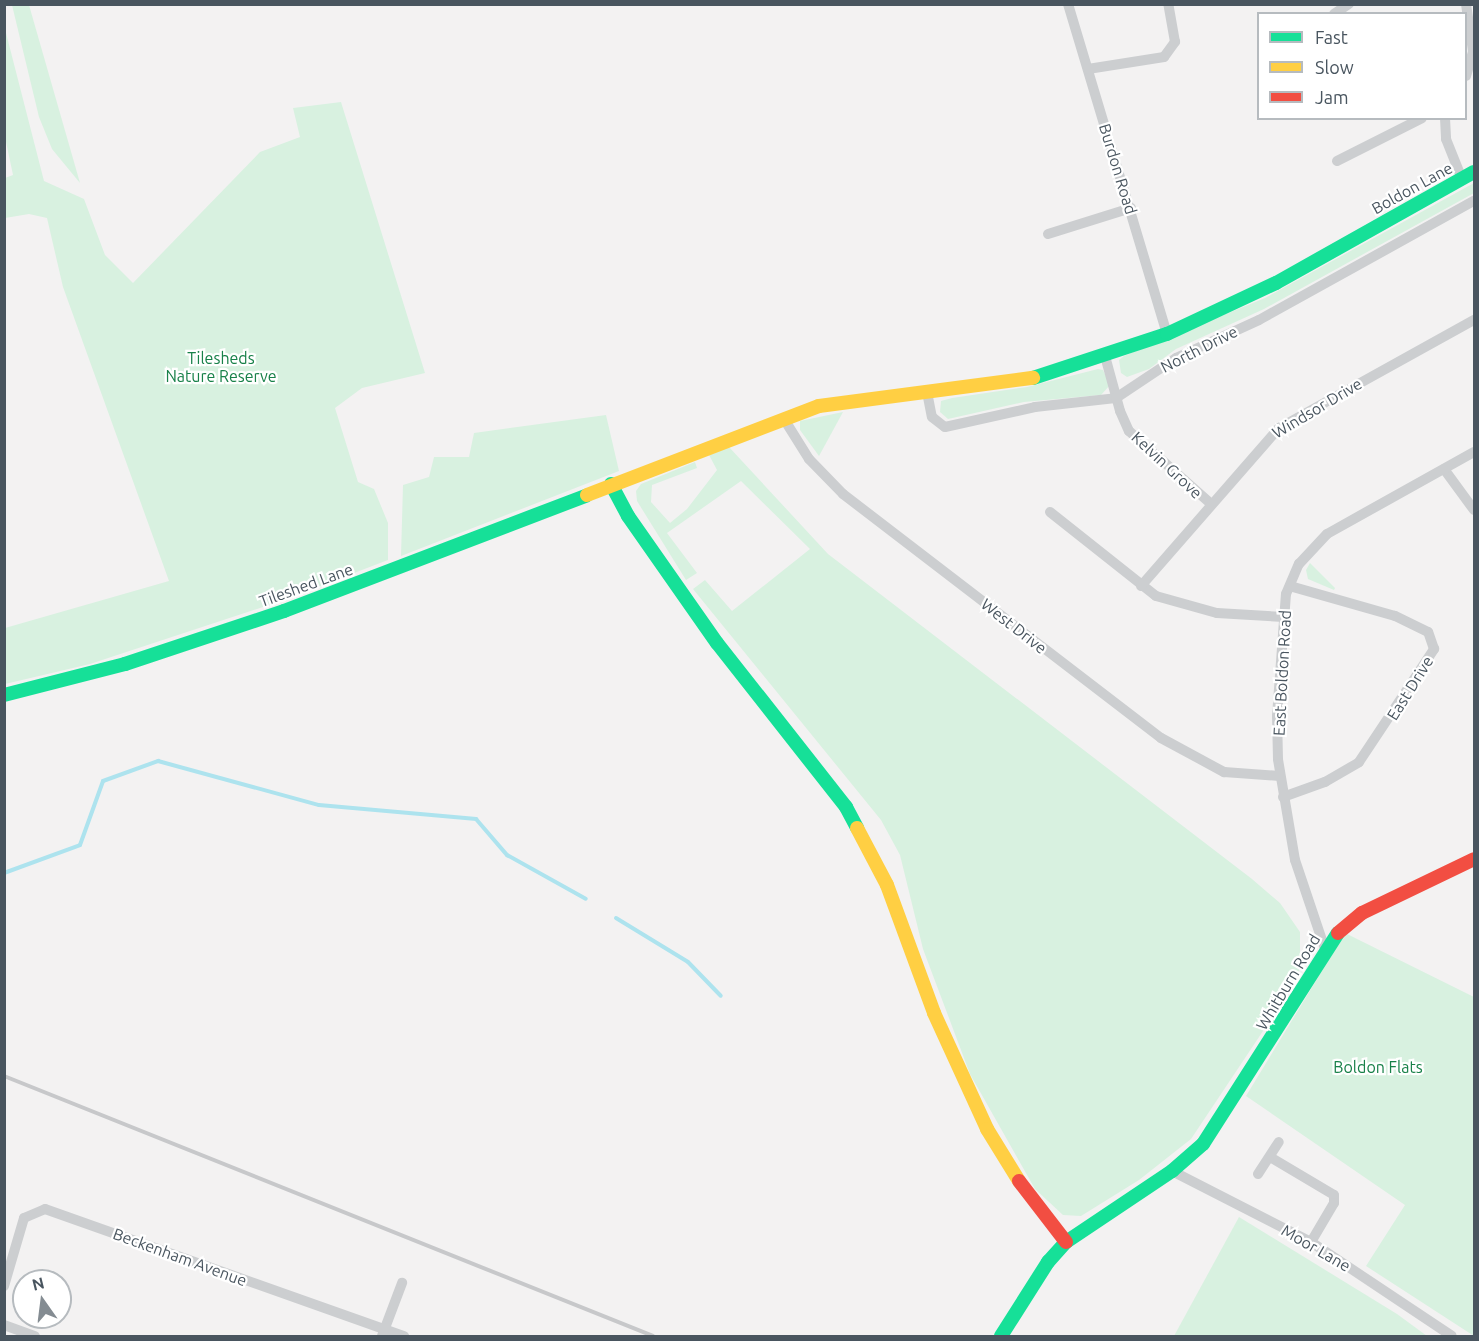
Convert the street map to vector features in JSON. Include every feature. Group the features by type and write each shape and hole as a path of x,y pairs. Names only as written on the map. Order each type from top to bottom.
{"street":[{"name":"Burdon Road","path":"1068,4 1167,334"},
{"path":"1088,69 1164,57 1176,42 1168,4"},
{"path":"1466,4 1474,56 1467,74"},
{"path":"1337,161 1418,120"},
{"path":"1444,120 1448,145 1468,175"},
{"name":"Boldon Lane","path":"927,392 1023,381 1167,334 1275,283 1468,175"},
{"name":"North Drive","path":"927,392 932,417 945,427 1035,407 1116,398 1176,358 1259,320 1474,201"},
{"path":"1047,234 1131,208"},
{"name":"Windsor Drive","path":"1141,586 1210,503 1279,428 1473,324"},
{"name":"Kelvin Grove","path":"1105,356 1116,398 1130,431 1140,444 1210,503"},
{"name":"Tileshed Lane","path":"4,695 125,664 284,611 784,418 855,399 927,392"},
{"name":"West Drive","path":"784,418 809,459 843,494 1161,738 1224,772 1280,776"},
{"name":"East Boldon Road","path":"1326,952 1295,860 1280,776 1277,716 1284,618 1290,586 1310,549 1327,534 1474,452"},
{"path":"1444,469 1474,510"},
{"path":"611,484 628,516 717,643 846,807 887,885 934,1013 987,1128 1030,1199 1066,1242"},
{"path":"1050,512 1156,596 1197,608 1284,618"},
{"name":"East Drive","path":"1283,797 1325,782 1359,762 1434,649 1428,632 1395,616 1290,586"},
{"name":"Whitburn Road","path":"1001,1336 1048,1262 1066,1242 1172,1171 1203,1144 1334,937 1362,913 1474,859"},
{"path":"1258,1174 1279,1142"},
{"path":"1270,1157 1334,1195 1334,1203 1311,1242"},
{"name":"Moor Lane","path":"1172,1171 1311,1242 1452,1336"},
{"name":"Beckenham Avenue","path":"4,1286 24,1218 45,1209 383,1333 404,1336"},
{"path":"383,1333 402,1283"},
{"path":"4,1325 35,1336"}],"green space":[{"path":"12,5 29,5 80,183 52,149 39,117"},
{"name":"Tilesheds Nature Reserve","path":"5,29 44,181 84,199 105,255 133,283 260,152 300,137 293,108 341,102 425,373 362,388 335,408 358,482 374,489 388,523 388,560 281,601 90,664 5,684 5,628 169,581 63,287 47,218 29,214 5,218 5,178 13,175 5,137"},
{"path":"1474,183 1474,193 1264,309 1176,349 1149,369 1127,377 1121,373 1119,360 1124,356 1265,298"},
{"path":"1098,369 1103,370 1110,385 1101,395 1024,402 948,419 940,412 941,401 952,398 1027,387"},
{"path":"843,412 819,456 800,430 800,421"},
{"path":"606,415 619,471 401,556 403,485 429,477 434,457 469,457 474,433"},
{"path":"729,447 828,554 1252,879 1280,903 1300,932 1300,969 1279,1007 1191,1139 1139,1180 1081,1216 1063,1215 1035,1189 970,1074 923,949 900,855 881,820 693,589 705,580 732,611 810,549 741,481 667,533 697,573 686,580 637,501 636,491 641,484 695,462 697,468 652,485 651,502 670,523 687,509 717,470 709,455"},
{"path":"1310,563 1335,588 1334,590 1308,579 1306,570"},
{"name":"Boldon Flats","path":"1345,933 1474,997 1474,1336 1366,1266 1405,1205 1246,1096"},
{"path":"1239,1217 1397,1314 1427,1336 1174,1336"}],"waterway":[{"path":"4,873 80,845 103,781 158,761 319,805 476,819 507,855 586,899"},
{"path":"616,918 688,962 721,996"}],"railway":[{"path":"4,1076 653,1336"}],"traffic: fast":[{"path":"1033,378 1167,334 1276,283 1474,172"},
{"path":"611,484 628,516 717,643 846,807 857,828"},
{"path":"4,695 125,664 284,611 587,495"},
{"path":"1001,1336 1048,1262 1066,1242 1172,1171 1203,1144 1338,933"}],"traffic: slow":[{"path":"587,495 819,406 1033,378"},
{"path":"857,828 887,885 934,1013 987,1129 1019,1181"}],"traffic: jam":[{"path":"1338,933 1362,913 1474,859"},
{"path":"1019,1181 1066,1242"}]}
